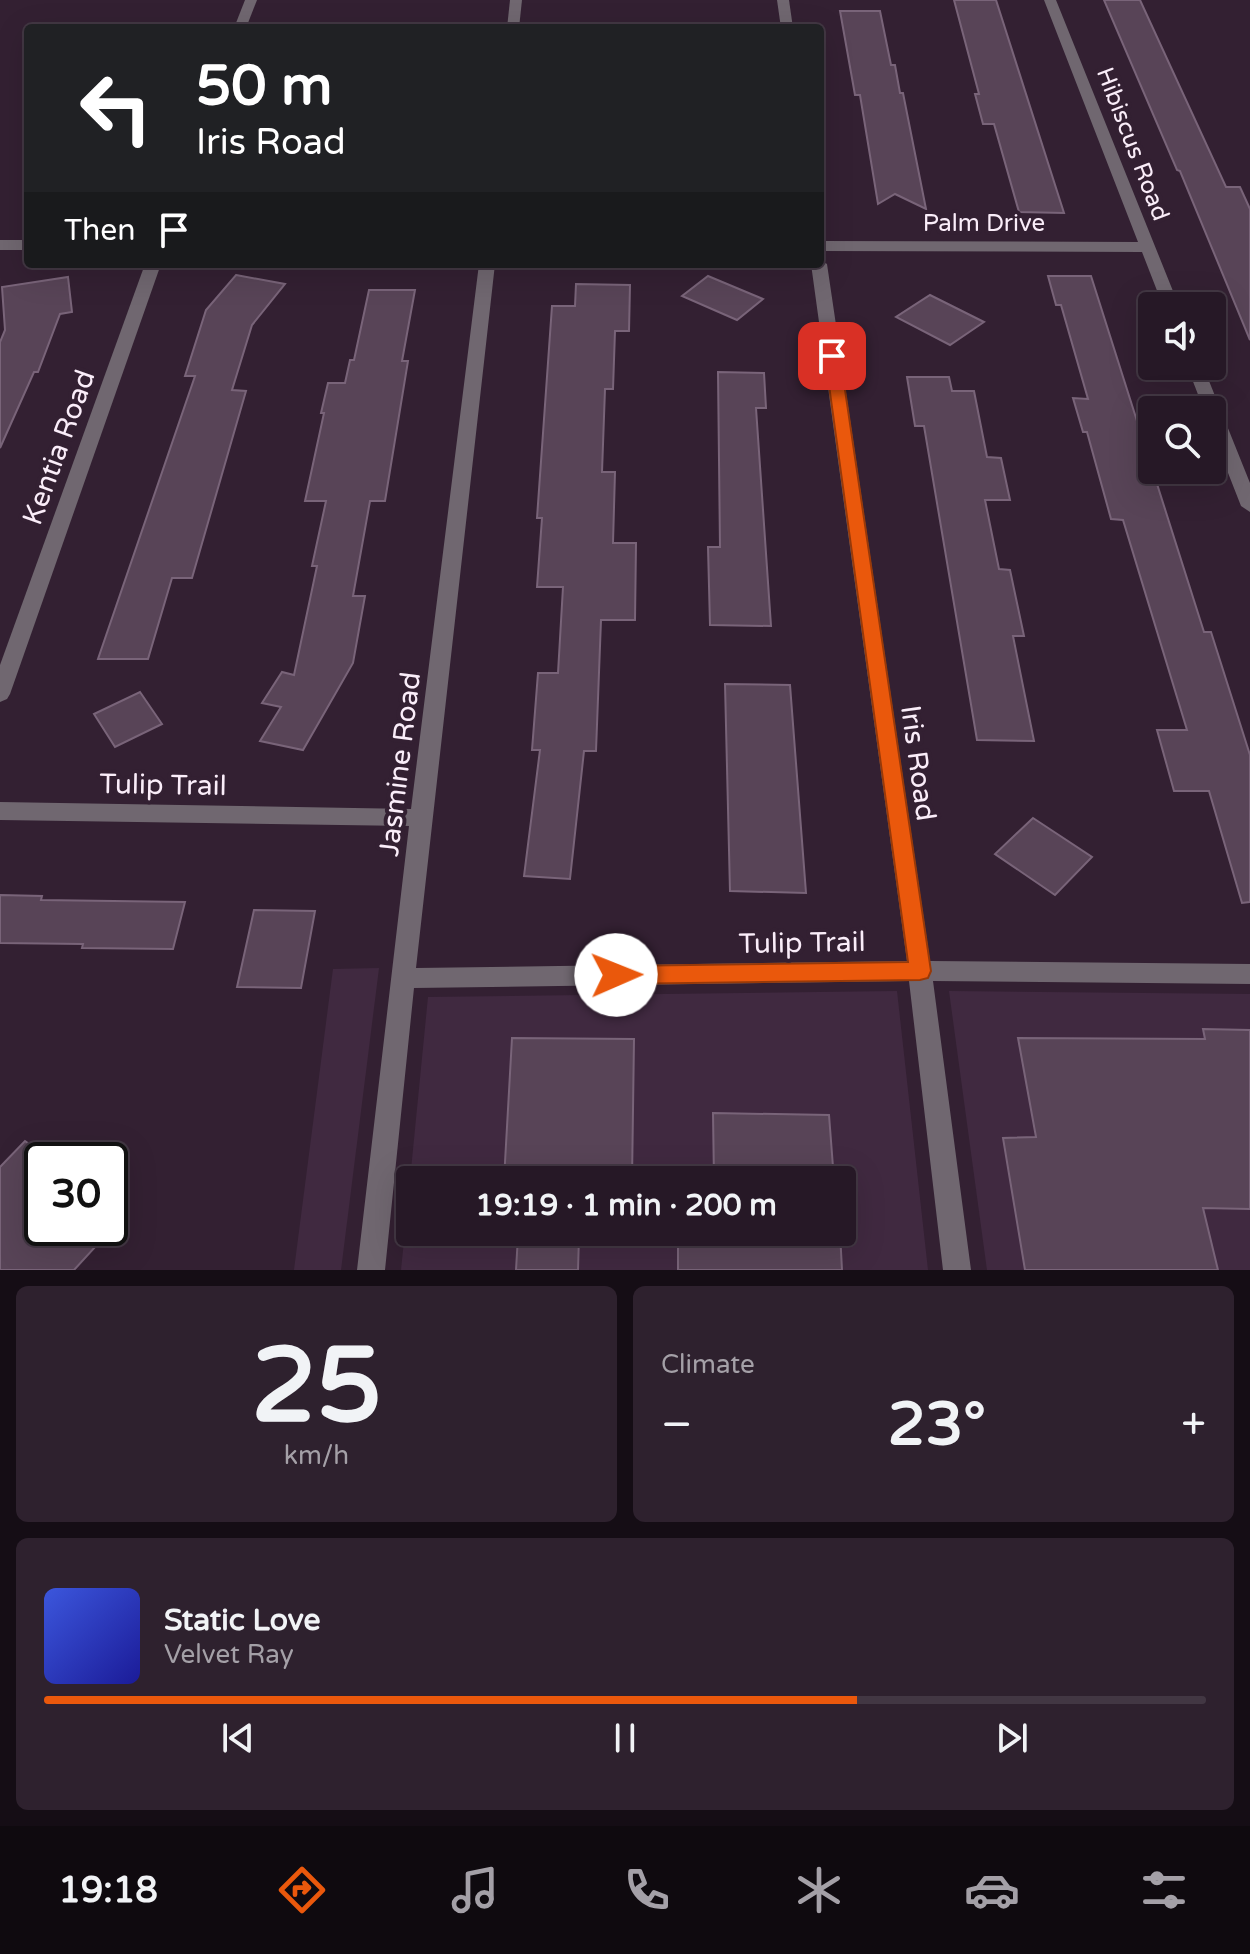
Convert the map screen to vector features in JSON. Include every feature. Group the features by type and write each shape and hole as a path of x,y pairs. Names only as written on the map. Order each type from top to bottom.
{"street":[{"path":"242,24 251,0"},
{"path":"513,24 516,0"},
{"path":"783,0 786,24"},
{"name":"Hibiscus Road","path":"1050,0 1166,292"},
{"path":"0,245 24,245"},
{"name":"Palm Drive","path":"824,246 1148,247"},
{"name":"Kentia Road","path":"0,694 152,268"},
{"name":"Jasmine Road","path":"371,1270 487,268"},
{"name":"Iris Road","path":"820,268 920,971 957,1270"},
{"path":"1200,380 1250,506"},
{"name":"Tulip Trail","path":"0,811 421,818"},
{"name":"Tulip Trail","path":"403,978 920,971 1250,974"}],"shaded area":[{"path":"379,968 341,1270 294,1270 333,969"},
{"path":"897,991 928,1270 401,1270 403,1246 856,1246 856,1166 411,1166 428,997"},
{"path":"949,991 1250,994 1250,1270 987,1270"}],"building":[{"path":"954,0 996,0 1064,213 1019,212 994,124 983,124 975,94 979,94"},
{"path":"1104,0 1140,0 1226,187 1240,187 1250,209 1250,340 1180,171"},
{"path":"840,11 880,11 891,65 895,65 900,93 903,93 926,209 895,194 878,204 860,95 855,95"},
{"path":"236,275 285,284 252,325 232,390 246,391 192,578 172,578 148,659 98,659 195,376 185,376 206,310"},
{"path":"708,276 763,299 737,320 682,296"},
{"path":"1048,276 1091,276 1138,424 1138,484 1157,484 1204,632 1211,632 1250,755 1250,902 1242,903 1209,791 1174,791 1157,730 1187,730 1123,520 1111,519 1087,432 1083,432 1073,398 1088,399 1061,305 1056,305"},
{"path":"68,277 72,312 60,314 38,372 34,372 0,448 0,342 5,330 2,287"},
{"path":"576,284 630,285 629,331 615,331 613,389 605,389 602,472 615,472 613,543 636,543 635,620 601,620 596,751 584,751 570,879 524,876 540,750 532,750 538,673 558,673 563,587 537,587 542,518 537,518 552,306 575,306"},
{"path":"369,290 415,290 402,361 408,361 385,501 370,501 353,596 365,596 353,663 303,750 260,741 281,707 262,703 282,672 294,675 317,566 312,566 326,501 305,501 324,413 321,413 328,383 345,383 350,360 354,360"},
{"path":"930,295 984,322 950,345 896,317"},
{"path":"718,372 764,373 766,408 756,408 771,626 710,625 708,547 720,547"},
{"path":"907,377 949,377 952,391 974,391 987,457 1001,458 1010,500 985,500 999,569 1010,570 1024,636 1013,636 1034,741 977,740 924,426 915,426"},
{"path":"725,684 790,685 806,893 730,891"},
{"path":"140,692 162,724 115,747 94,714"},
{"path":"1033,818 1092,857 1055,895 995,854"},
{"path":"0,895 42,896 41,900 185,902 173,949 82,948 83,944 0,943"},
{"path":"254,910 315,911 301,988 237,987"},
{"path":"1203,1029 1250,1030 1250,1209 1203,1208 1218,1270 1025,1270 1003,1138 1036,1137 1018,1038 1205,1039"},
{"path":"512,1038 634,1039 632,1166 505,1166"},
{"path":"713,1113 829,1115 833,1166 714,1166"},
{"path":"24,1142 24,1246 96,1246 74,1270 0,1270 0,1167"},
{"path":"517,1246 579,1246 578,1270 516,1270"},
{"path":"678,1246 841,1246 842,1270 678,1270"}],"route":[{"path":"616,975 920,971 832,356"}]}
